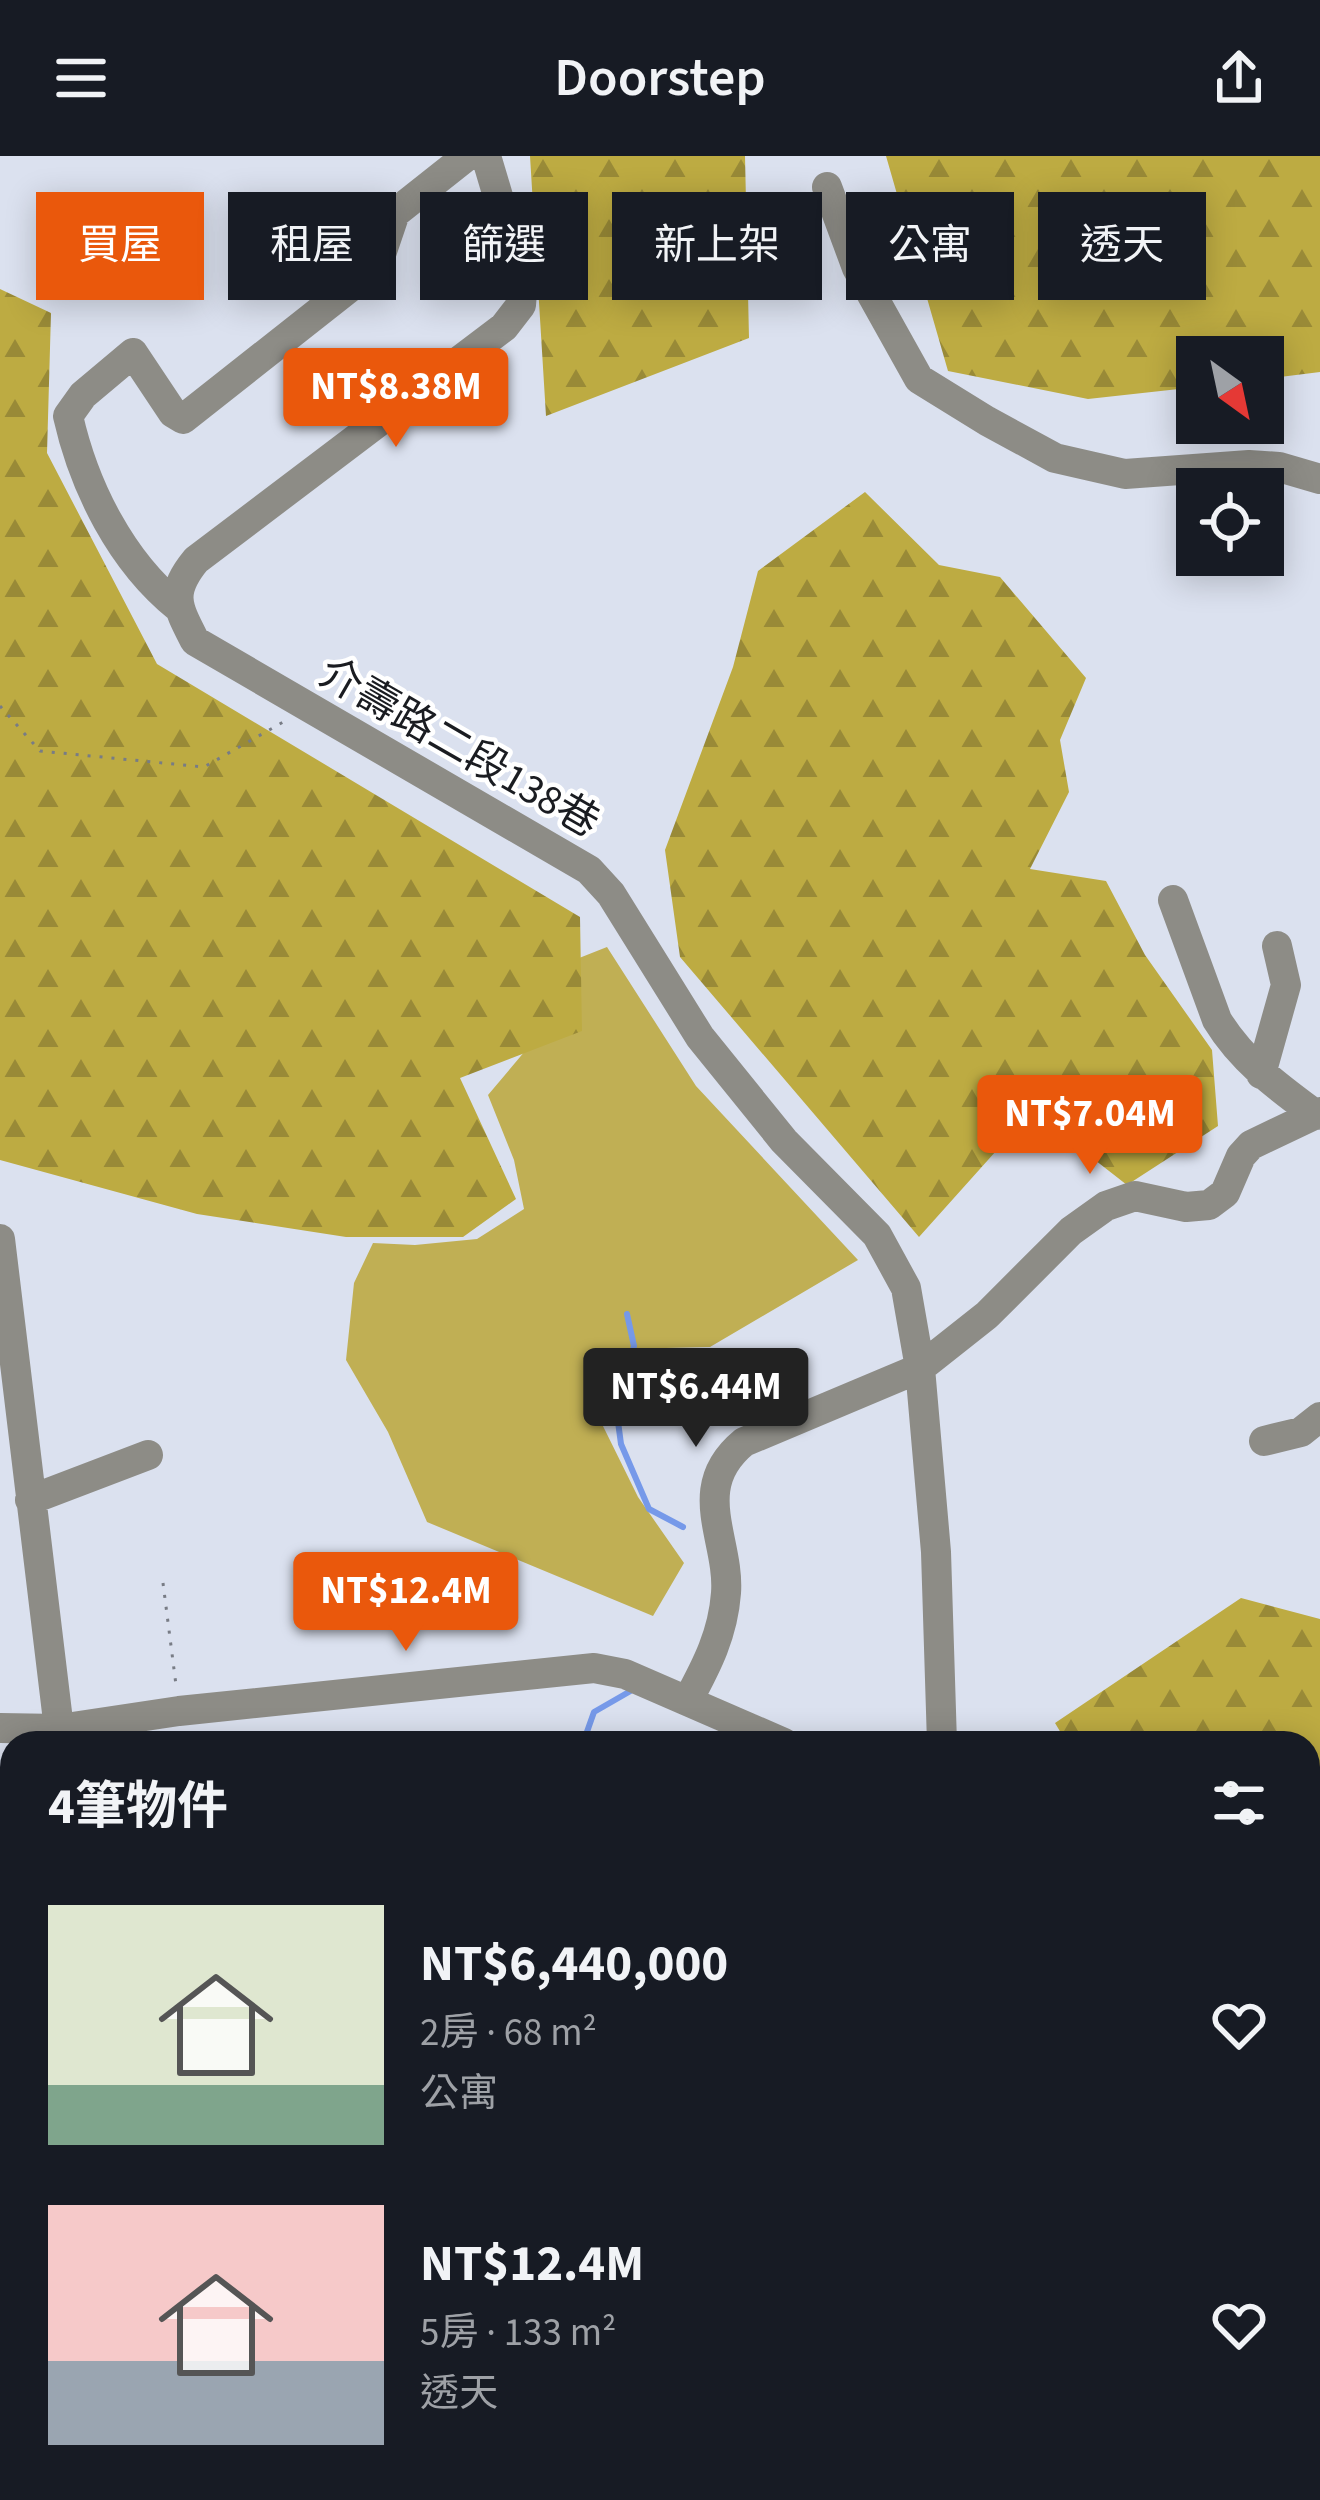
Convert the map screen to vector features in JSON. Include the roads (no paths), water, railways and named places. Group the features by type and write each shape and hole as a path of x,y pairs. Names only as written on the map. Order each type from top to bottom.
{"street":[{"name":"介壽路二段138巷","path":"467,156 395,213 377,266 183,419 173,413 133,353 83,395 68,416 77,454 130,559 149,584 178,607 195,641 589,870 611,894 700,1037 784,1141 877,1235 906,1288 920,1368 936,1552 942,1731"},
{"path":"178,607 179,580 196,560 504,327 521,305 523,280 486,156"},
{"path":"827,187 856,268 919,379 987,421 1055,458 1125,474 1249,465 1279,467 1320,479"},
{"path":"1172,900 1217,1020 1261,1074 1318,1114"},
{"path":"1261,1074 1286,985 1276,946"},
{"path":"688,1700 714,1653 725,1604 725,1572 712,1510 733,1450 920,1368 987,1315 1089,1216 1135,1196 1186,1207 1209,1205 1225,1193 1240,1156 1251,1145 1318,1114"},
{"path":"0,1239 59,1729"},
{"path":"1264,1442 1301,1432 1320,1418"},
{"path":"30,1500 148,1455"},
{"path":"0,1729 59,1729 179,1711 594,1668 625,1674 757,1731"}],"waterway":[{"path":"627,1314 634,1346 616,1407 621,1444 649,1509 683,1527"},
{"path":"587,1731 594,1712 634,1689"}]}
